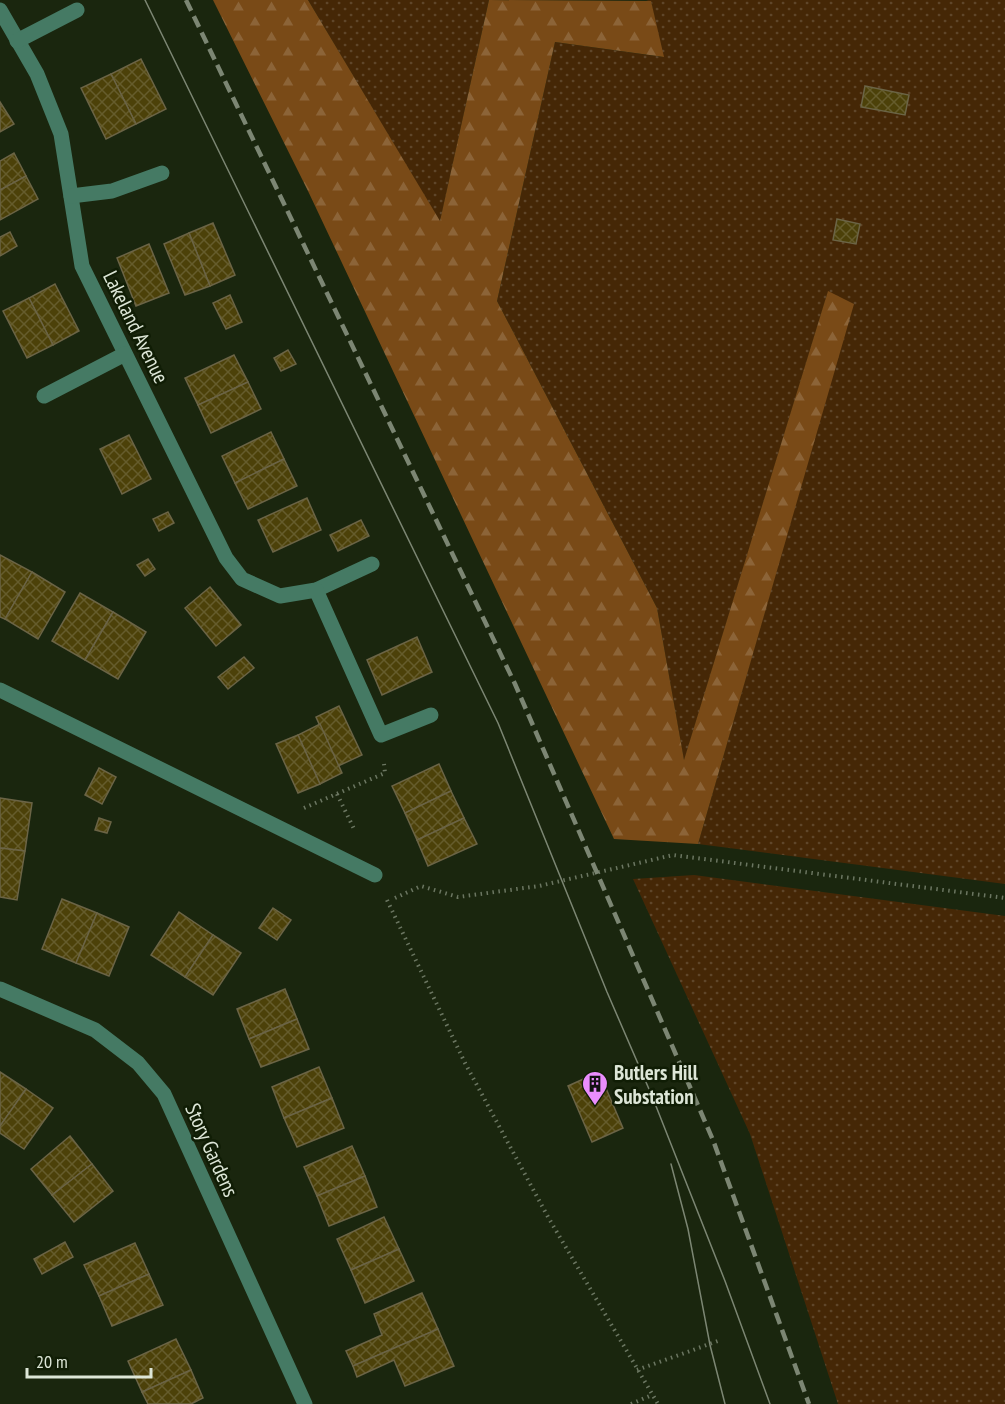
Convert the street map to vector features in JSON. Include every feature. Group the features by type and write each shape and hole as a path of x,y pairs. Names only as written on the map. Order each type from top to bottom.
{"street":[{"name":"Lakeland Avenue","path":"0,10 37,74 61,134 82,266 226,558 242,579 280,596 316,590 372,564"},
{"path":"17,41 77,10"},
{"path":"71,196 112,191 162,173"},
{"path":"44,396 125,354"},
{"path":"316,590 381,735 431,715"},
{"path":"0,690 375,875"},
{"name":"Story Gardens","path":"0,988 95,1030 138,1063 164,1094 305,1404"}],"path":[{"path":"270,823 385,773 381,735"},
{"path":"388,901 421,886 458,897 539,886 673,855 1005,898"},
{"path":"375,875 465,1063 548,1217 658,1404"},
{"path":"637,1370 718,1341"},
{"path":"632,1404 652,1395"}],"shaded area":[{"path":"308,0 489,0 440,222"},
{"path":"646,0 1005,0 1005,884 698,844 853,304 828,292 684,761 657,608 497,301 555,42 663,57 651,2","holes":["865,86 908,95 905,115 861,107"]},
{"path":"694,875 1005,916 1005,1404 838,1404 750,1134 633,879"}],"green space":[{"path":"213,0 308,0 440,221 489,0 651,1 664,57 555,42 497,301 657,608 684,760 828,291 854,304 698,844 614,839 308,191"}],"building":[{"path":"141,59 166,109 136,124 111,74"},
{"path":"111,74 136,124 106,139 81,88"},
{"path":"865,86 909,95 905,115 861,107"},
{"path":"0,102 14,124 0,132"},
{"path":"14,153 26,176 0,190 0,161"},
{"path":"26,176 38,199 0,220 0,190"},
{"path":"837,219 860,224 856,244 833,240"},
{"path":"213,223 235,275 210,286 189,233"},
{"path":"10,232 17,246 0,256 0,237"},
{"path":"189,233 210,286 185,295 164,244"},
{"path":"149,244 169,293 136,306 117,258"},
{"path":"55,284 79,331 53,345 29,298"},
{"path":"230,295 242,322 226,329 213,303"},
{"path":"29,298 53,345 27,358 3,311"},
{"path":"288,350 296,364 281,371 274,358"},
{"path":"234,355 248,382 198,405 185,378"},
{"path":"248,382 261,409 211,433 198,405"},
{"path":"271,432 284,459 235,483 222,456"},
{"path":"129,435 151,479 122,494 100,449"},
{"path":"284,459 297,486 248,509 235,483"},
{"path":"307,498 321,530 273,552 258,520"},
{"path":"168,512 174,523 159,531 153,519"},
{"path":"361,520 369,536 338,551 330,535"},
{"path":"0,555 32,572 5,619 0,617"},
{"path":"148,559 155,569 145,576 137,565"},
{"path":"32,572 65,592 38,639 5,619"},
{"path":"210,587 241,625 216,646 185,608"},
{"path":"80,593 113,612 85,660 52,641"},
{"path":"113,612 146,632 118,679 85,660"},
{"path":"417,637 432,672 382,695 367,660"},
{"path":"244,657 254,668 228,689 218,677"},
{"path":"339,706 362,755 338,766 316,717"},
{"path":"320,724 342,773 320,784 298,735"},
{"path":"298,735 320,784 298,793 276,744"},
{"path":"439,764 451,791 405,813 392,786"},
{"path":"99,768 116,777 102,804 85,795"},
{"path":"451,791 464,818 417,840 405,813"},
{"path":"0,798 32,803 25,851 0,848"},
{"path":"99,818 111,822 107,833 95,830"},
{"path":"464,818 477,844 428,866 417,840"},
{"path":"0,848 25,851 17,900 0,897"},
{"path":"62,899 97,913 76,963 42,949"},
{"path":"273,908 291,920 277,940 259,928"},
{"path":"179,912 213,935 185,977 151,955"},
{"path":"97,913 129,927 109,976 76,963"},
{"path":"213,935 241,953 213,995 185,977"},
{"path":"285,989 297,1019 249,1039 237,1009"},
{"path":"297,1019 309,1049 261,1067 249,1039"},
{"path":"319,1067 332,1098 284,1118 272,1087"},
{"path":"0,1072 26,1089 0,1126"},
{"name":"Butlers Hill Substation","path":"599,1072 623,1128 592,1142 568,1086"},
{"path":"26,1089 53,1108 24,1149 0,1133 0,1126"},
{"path":"332,1098 344,1128 297,1147 284,1118"},
{"path":"70,1136 92,1164 52,1195 31,1169"},
{"path":"352,1146 365,1176 317,1196 304,1167"},
{"path":"92,1164 113,1191 74,1222 52,1195"},
{"path":"365,1176 377,1207 329,1226 317,1196"},
{"path":"384,1217 399,1249 351,1270 337,1239"},
{"path":"65,1242 73,1257 42,1274 34,1259"},
{"path":"135,1243 149,1274 99,1296 84,1265"},
{"path":"399,1249 414,1281 365,1303 351,1270"},
{"path":"149,1274 163,1305 112,1326 99,1296"},
{"path":"422,1293 438,1329 353,1366 346,1351 382,1335 374,1314"},
{"path":"438,1329 454,1366 405,1386 394,1360 357,1377 353,1366"},
{"path":"176,1339 191,1370 142,1392 128,1361"},
{"path":"191,1370 203,1398 191,1404 148,1404 142,1392"}],"tram line":[{"path":"145,0 498,723 607,992 652,1096 725,1281 770,1404"},
{"path":"671,1164 688,1229 710,1345 725,1404"}],"railway":[{"path":"186,0 515,684 713,1140 809,1404"}],"place":[{"name":"Butlers Hill Substation","path":"595,1107"}]}
